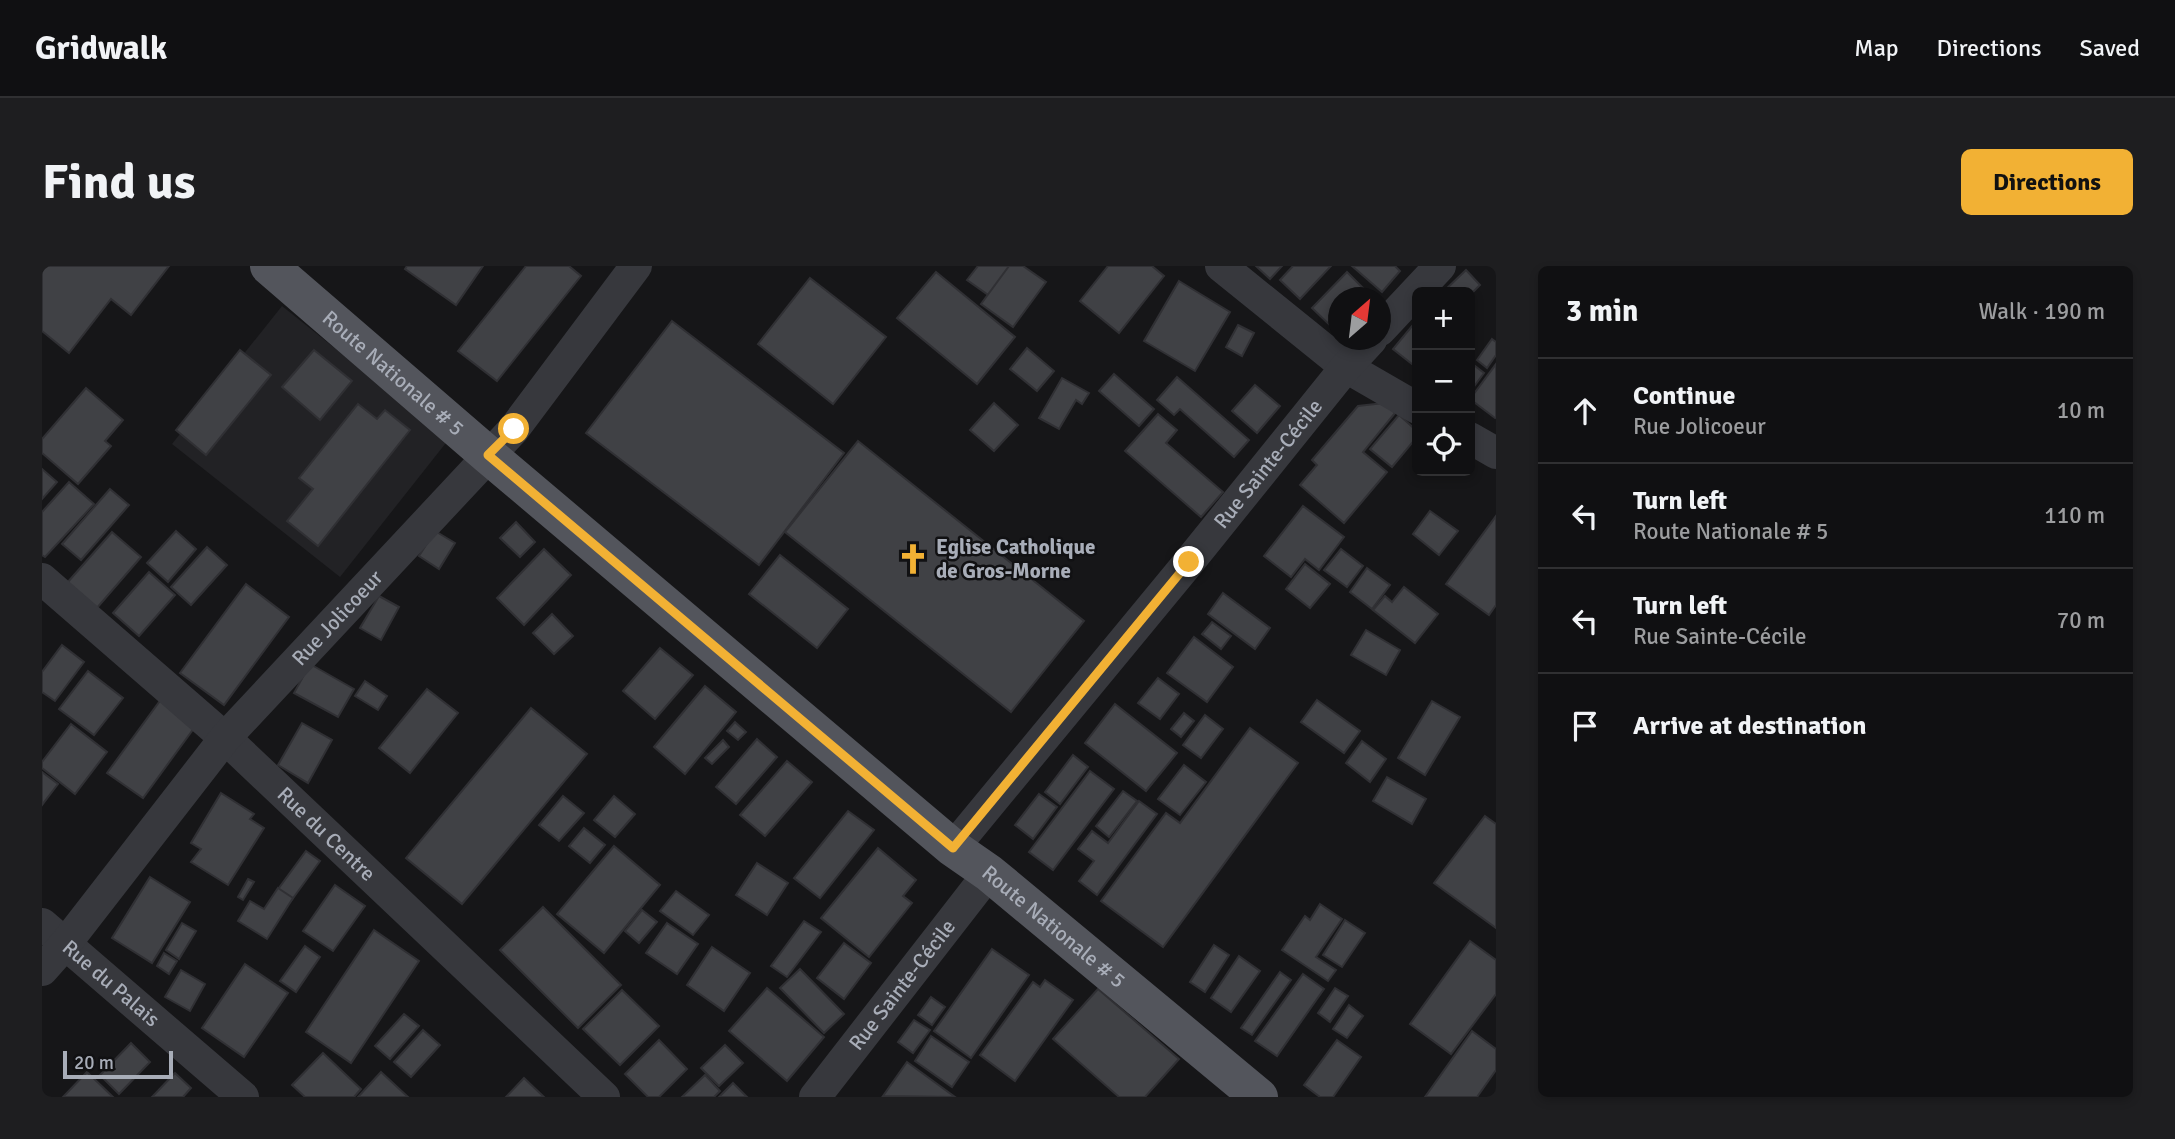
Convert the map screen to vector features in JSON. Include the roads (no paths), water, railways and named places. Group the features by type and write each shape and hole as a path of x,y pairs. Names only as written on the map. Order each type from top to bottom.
{"main road":[{"name":"Route Nationale # 5","path":"270,266 488,455 953,848 989,873 1259,1097"}],"street":[{"name":"Rue Jolicoeur","path":"42,970 66,943 225,738 514,429 636,266"},
{"path":"1221,266 1346,367 1412,405"},
{"path":"1391,319 1440,266"},
{"name":"Rue Sainte-Cécile","path":"953,848 1362,350"},
{"path":"1475,441 1496,453"},
{"name":"Rue du Centre","path":"42,579 225,738 604,1097"},
{"name":"Rue Sainte-Cécile","path":"815,1097 989,873"},
{"name":"Rue du Palais","path":"42,924 243,1097"}],"place":[{"name":"Eglise Catholique de Gros-Morne","path":"913,559"}]}
